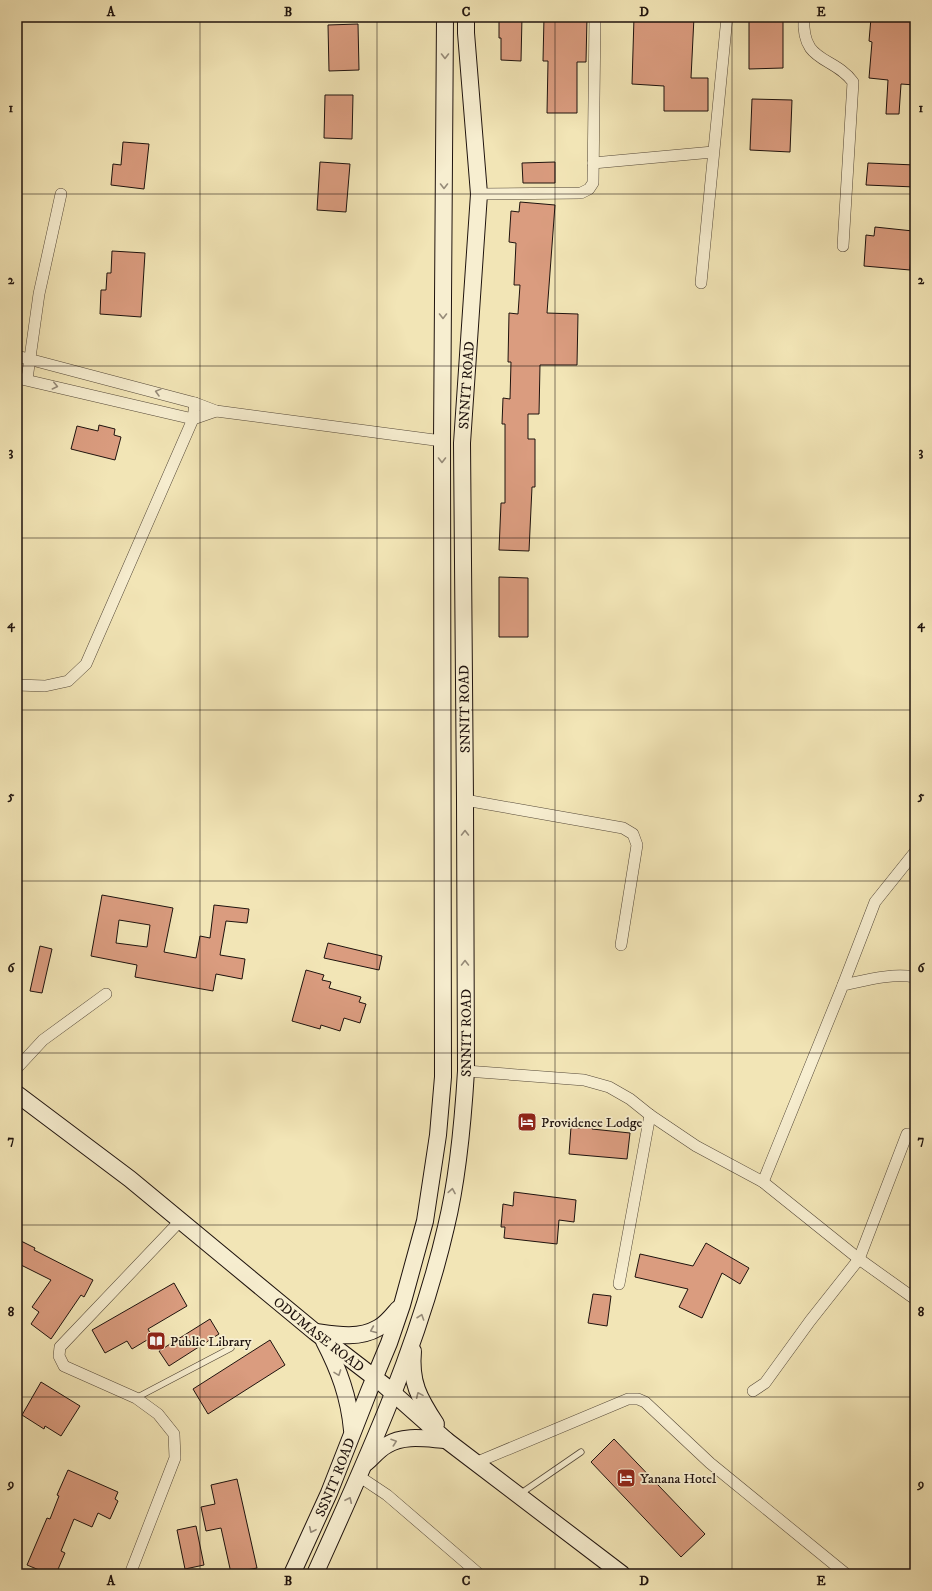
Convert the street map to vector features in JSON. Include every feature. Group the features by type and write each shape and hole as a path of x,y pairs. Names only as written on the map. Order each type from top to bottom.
{"street":[{"name":"SNNIT ROAD","path":"374,1378 389,1343 402,1305 425,1221 438,1135 444,1077 442,441 445,17"},
{"name":"SNNIT ROAD","path":"393,1392 426,1303 446,1226 463,1112 466,1071 462,443 479,194 466,17"},
{"path":"479,194 582,193 589,189 593,183 595,17"},
{"path":"701,282 727,17"},
{"path":"804,17 806,40 814,54 848,75 853,82 843,246"},
{"path":"445,34 466,33"},
{"path":"593,163 713,152"},
{"path":"61,194 39,294 30,358 22,379 194,419 216,411"},
{"path":"17,356 30,358 196,403 216,411 442,441"},
{"path":"17,685 45,686 68,681 86,664 194,419 196,403"},
{"path":"442,687 464,687"},
{"path":"442,726 465,726"},
{"path":"465,800 623,828 633,834 637,845 621,945"},
{"path":"763,1182 844,985 875,902 915,852"},
{"path":"844,985 880,977 906,975 915,976"},
{"path":"17,1068 43,1040 106,994"},
{"path":"466,1071 584,1080 609,1087 630,1099 650,1115 696,1146 763,1182 859,1259 915,1299"},
{"name":"ODUMASE ROAD","path":"17,1094 130,1179 319,1335 393,1392 446,1440 622,1574"},
{"path":"619,1284 650,1115"},
{"path":"753,1391 765,1383 810,1321 859,1259 907,1134"},
{"path":"130,1574 175,1458 174,1434 158,1414 136,1398 64,1366 59,1356 60,1347 180,1221"},
{"path":"319,1335 340,1336 363,1334 378,1328 385,1323 402,1305"},
{"path":"319,1335 337,1368 348,1400 352,1434"},
{"path":"414,1337 412,1372 415,1386 424,1405 446,1440"},
{"name":"SSNIT ROAD","path":"292,1574 328,1493 374,1378"},
{"name":"SSNIT ROAD","path":"315,1574 362,1471 393,1392"},
{"path":"475,1463 628,1399 638,1398 659,1414 710,1464 846,1574"},
{"path":"446,1440 412,1438 395,1441 382,1448 362,1471 387,1495 479,1574"}],"lane":[{"path":"136,1398 231,1348"},
{"path":"520,1495 581,1452"}],"building":[{"path":"499,17 522,17 521,61 501,60"},
{"path":"544,17 587,17 586,62 577,62 577,113 547,113 548,61 543,61"},
{"path":"634,17 694,17 691,78 708,78 708,111 664,111 664,86 632,84"},
{"path":"749,17 783,17 783,68 749,69"},
{"path":"871,18 915,22 915,85 901,84 899,114 886,114 888,80 869,78 872,42 869,41"},
{"path":"358,24 359,70 329,71 328,25"},
{"path":"325,95 353,95 352,139 324,138"},
{"path":"752,99 792,100 790,152 750,150"},
{"path":"123,142 149,144 144,189 111,185 113,164 121,165"},
{"path":"320,162 350,164 346,212 317,210"},
{"path":"555,162 555,183 523,183 522,163"},
{"path":"868,163 915,165 915,187 866,185"},
{"path":"520,202 555,205 547,313 578,314 577,365 540,365 539,414 528,414 528,439 535,439 535,487 532,487 529,551 499,550 501,503 505,503 505,424 502,424 503,398 510,399 511,362 508,362 509,313 518,314 520,285 514,285 516,243 509,242 511,211 519,212"},
{"path":"875,227 913,231 910,270 864,266 866,235 874,236"},
{"path":"112,251 145,253 141,317 100,314 101,290 106,290 107,273 111,273"},
{"path":"99,425 115,429 114,435 121,437 115,460 71,449 77,426 98,431"},
{"path":"499,577 528,578 528,637 499,637"},
{"path":"102,895 173,908 164,952 196,958 200,936 210,938 214,905 249,909 247,923 226,921 220,955 245,959 242,979 216,974 213,991 135,977 137,965 91,956","holes":["119,920 150,925 147,947 116,943"]},
{"path":"328,943 382,956 379,970 324,958"},
{"path":"40,946 52,949 42,993 30,991"},
{"path":"306,970 324,975 322,980 331,982 329,988 361,997 359,1002 366,1004 360,1023 344,1018 340,1031 321,1025 320,1029 292,1021"},
{"path":"581,1121 593,1122 592,1129 630,1133 627,1159 569,1154 571,1127 580,1128"},
{"path":"514,1192 576,1200 574,1222 559,1220 557,1244 504,1238 505,1227 501,1227 503,1204 513,1206"},
{"path":"17,1239 35,1248 34,1250 93,1280 84,1297 81,1295 51,1339 31,1324 39,1312 32,1307 51,1280 17,1263"},
{"path":"706,1243 749,1268 740,1284 722,1273 702,1318 679,1307 688,1289 635,1277 640,1254 693,1266"},
{"path":"174,1283 187,1306 148,1329 152,1337 132,1349 127,1341 105,1353 92,1330"},
{"path":"593,1294 611,1296 607,1326 588,1323"},
{"path":"210,1319 219,1334 169,1366 159,1351"},
{"path":"270,1340 285,1365 208,1414 193,1389"},
{"path":"41,1382 80,1406 61,1436 45,1426 44,1429 22,1415"},
{"path":"614,1439 705,1534 681,1557 591,1462"},
{"path":"68,1470 118,1492 115,1499 118,1501 110,1519 98,1513 92,1527 74,1519 61,1551 65,1553 56,1574 49,1574 27,1565 47,1518 50,1519 59,1496 57,1495"},
{"path":"237,1479 257,1568 231,1573 221,1528 206,1531 201,1507 215,1504 211,1485"},
{"path":"196,1526 204,1565 185,1569 177,1530"}],"place":[{"name":"Providence Lodge","path":"527,1122"},
{"name":"Public Library","path":"156,1341"},
{"name":"Yanana Hotel","path":"626,1478"}]}
